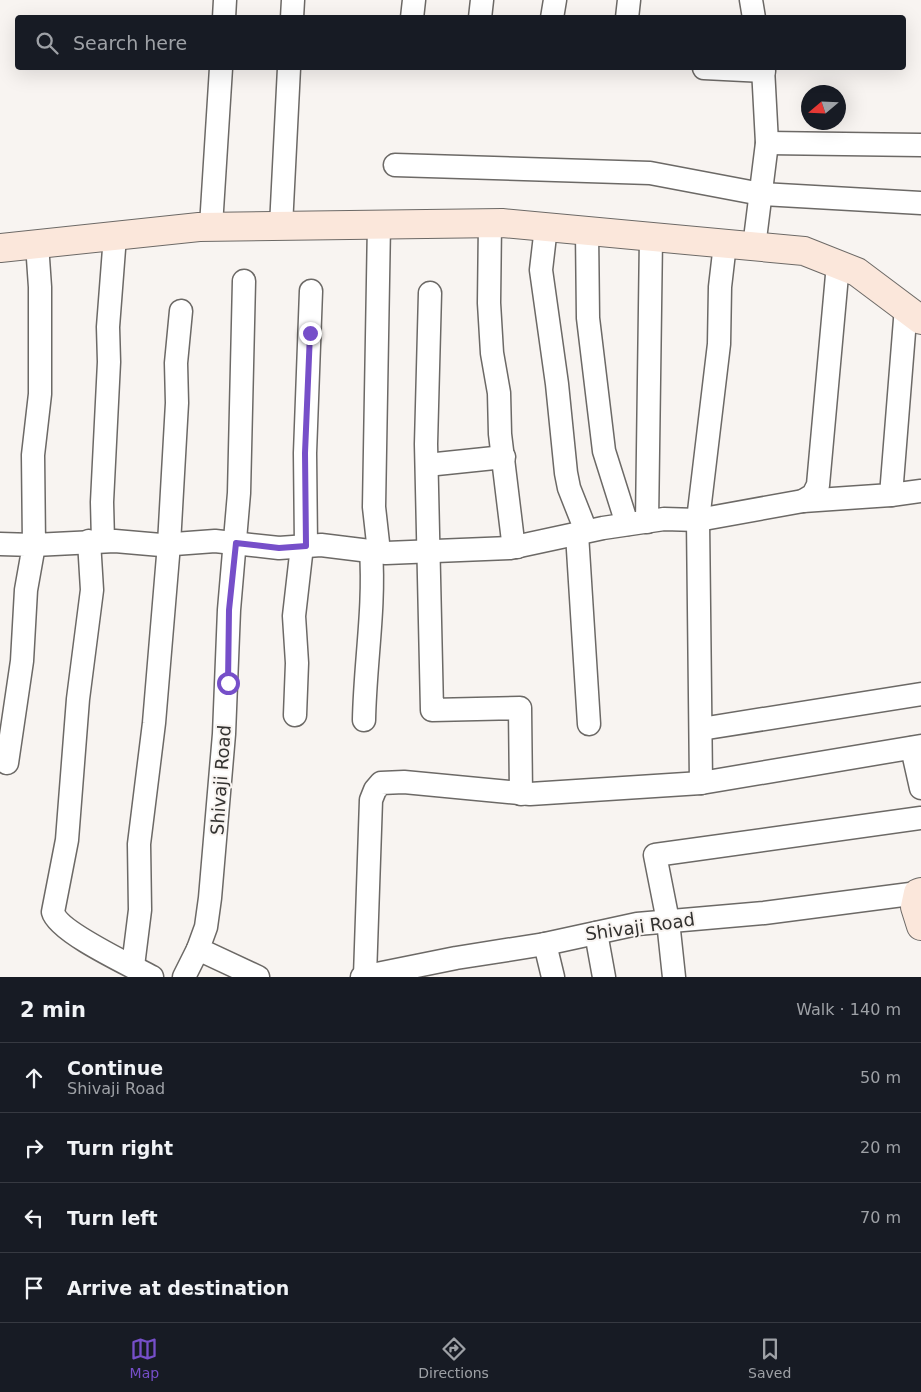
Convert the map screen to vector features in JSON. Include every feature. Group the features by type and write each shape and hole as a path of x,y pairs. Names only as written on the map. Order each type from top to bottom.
{"street":[{"path":"224,15 225,0"},
{"path":"292,15 293,0"},
{"path":"412,15 414,0"},
{"path":"480,15 482,0"},
{"path":"552,15 555,0"},
{"path":"627,15 629,0"},
{"path":"750,0 753,15"},
{"path":"211,226 220,70"},
{"path":"281,226 289,70"},
{"path":"754,246 768,143 763,70"},
{"path":"768,143 921,145"},
{"path":"395,165 650,173 761,194 921,203"},
{"path":"490,223 489,303 513,541 516,547"},
{"path":"0,248 211,226 490,223 804,251 857,272 913,314 891,495"},
{"path":"364,720 365,681 375,552 374,507 379,224"},
{"path":"546,227 541,270 557,384 566,473 581,533 589,724"},
{"path":"587,231 588,318 604,451 637,523"},
{"path":"115,236 108,328 109,362 102,502 78,699 67,840 53,912 57,921 75,935 152,977"},
{"path":"637,523 650,237"},
{"path":"7,763 22,661 26,590 34,545 33,455 40,394 40,287 37,244"},
{"path":"701,783 698,520 719,344 720,287 725,244"},
{"path":"803,501 813,495 818,485 838,264"},
{"name":"Shivaji Road","path":"184,977 198,949 206,927 216,834 228,683 229,610 236,543 243,386 244,281"},
{"path":"295,715 297,663 294,616 304,546 311,291"},
{"path":"430,293 427,465 432,710 520,708 521,794"},
{"path":"133,966 140,910 139,844 154,723 170,544 178,404 176,362 181,311"},
{"path":"427,465 504,458"},
{"path":"0,544 34,545 96,541 170,544 215,541 279,548 321,545 375,552 516,547 581,533 664,519 698,520 803,501 921,491"},
{"path":"701,730 921,694"},
{"path":"363,977 371,800 375,790 381,784 391,782 521,794 701,783 916,747 921,788"},
{"path":"674,977 668,921 655,856 921,818"},
{"path":"920,893 915,907 921,926"},
{"name":"Shivaji Road","path":"363,977 458,967 596,932 668,921 764,914 920,893"},
{"path":"596,932 604,977"},
{"path":"545,944 553,977"},
{"path":"198,949 258,977"}],"route":[{"path":"228,683 229,610 236,543 279,548 306,546 304,512 305,453 310,333"}]}
